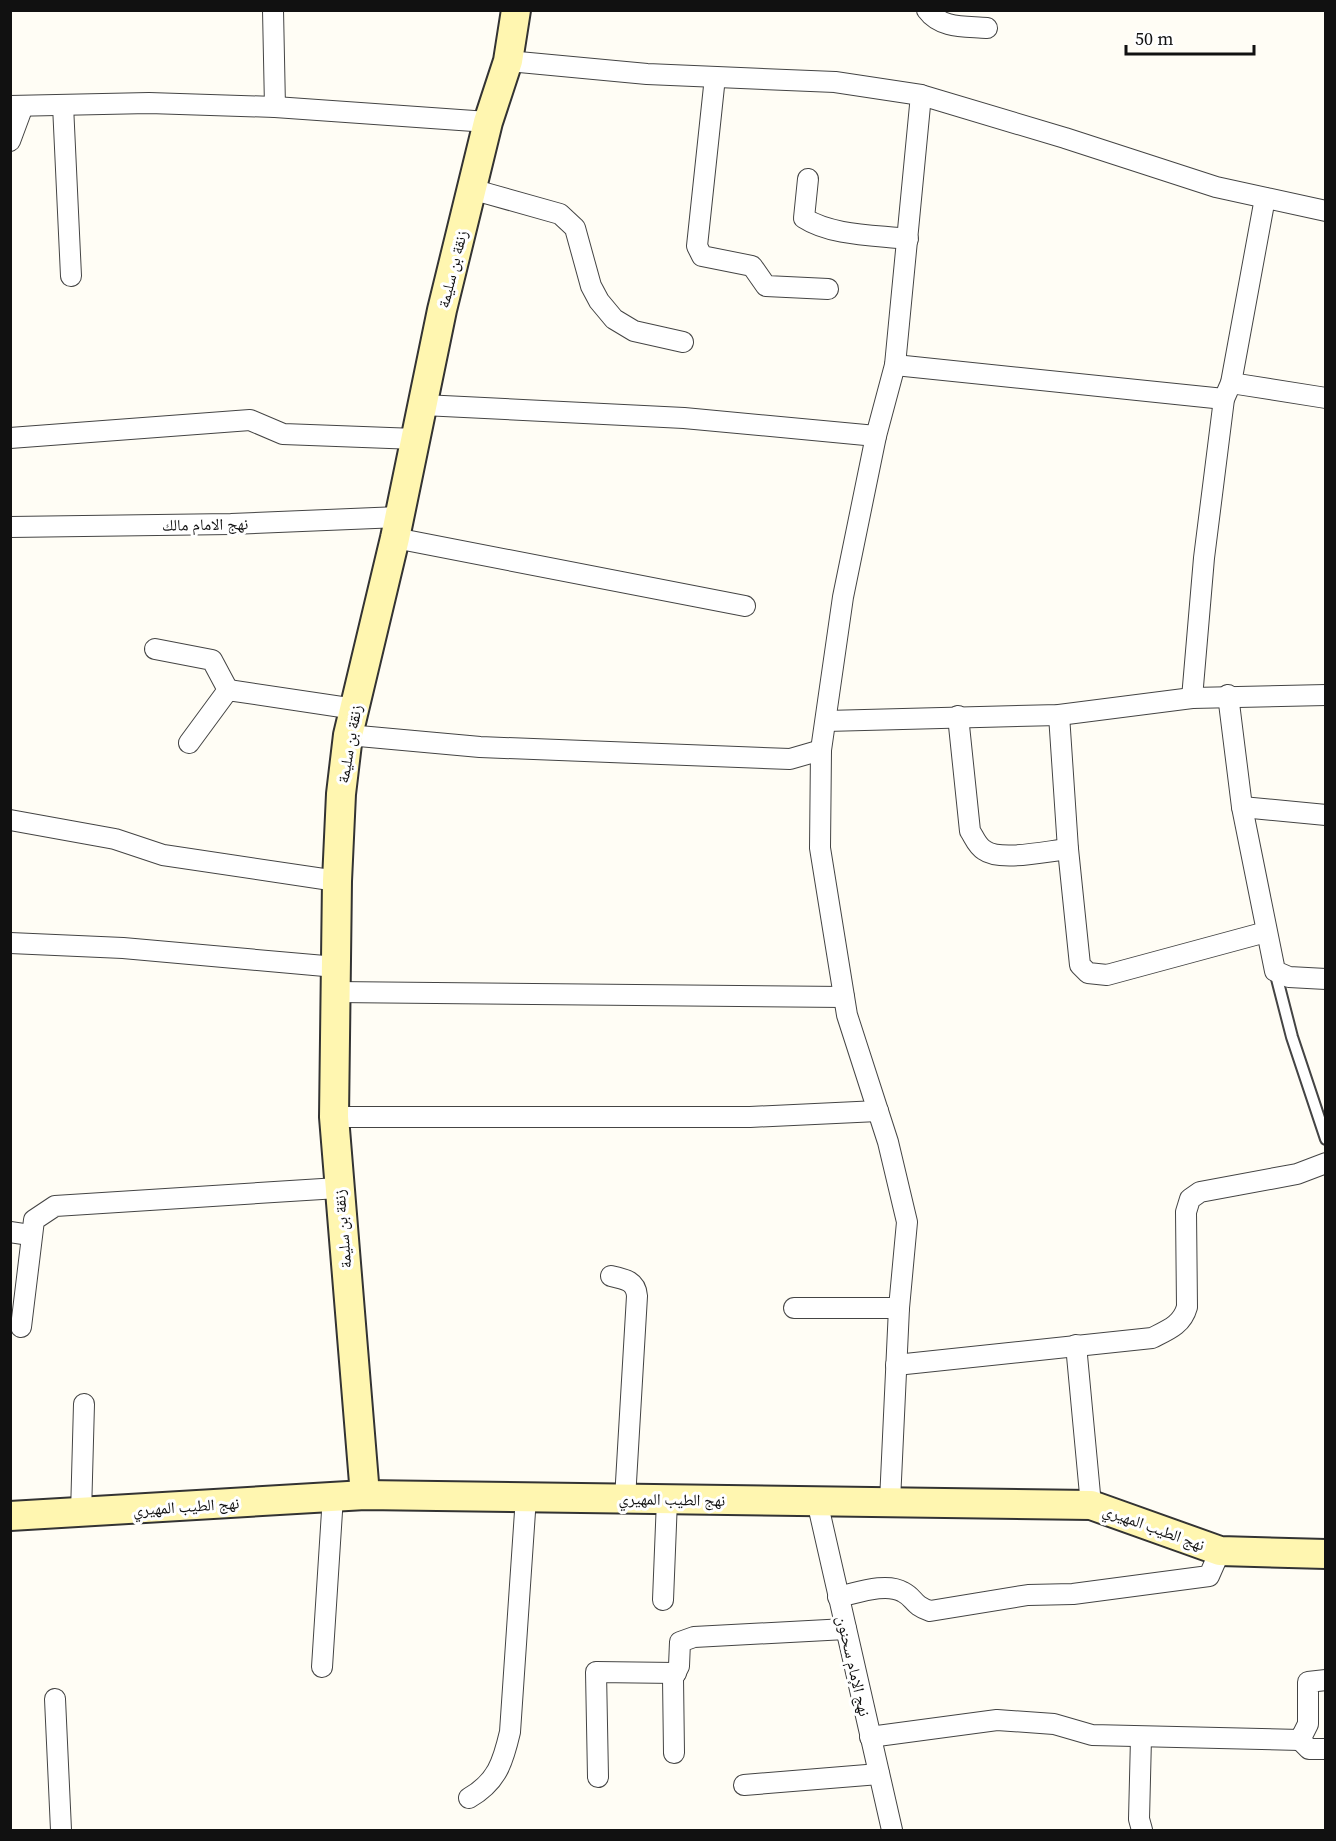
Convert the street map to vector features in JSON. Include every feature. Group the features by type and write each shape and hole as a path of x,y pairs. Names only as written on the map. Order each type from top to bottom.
{"street":[{"path":"273,10 275,107"},
{"name":"زنقة بن سليمة","path":"365,1495 338,1188 334,1117 337,881 341,794 351,722 397,527 442,310 488,122 508,61 516,10"},
{"path":"927,10 934,19 945,24 987,28"},
{"path":"508,61 586,70 835,82 921,95 1065,138 1216,187 1326,211"},
{"path":"715,77 697,246 702,256 752,266 766,286 828,289"},
{"path":"890,1501 899,1308 907,1222 899,1182 847,1015 820,848 821,750 843,597 876,436 895,365 921,95"},
{"path":"10,141 17,106 149,103 275,107 488,122"},
{"path":"63,105 71,276"},
{"path":"808,179 804,218 848,232 908,239"},
{"path":"471,189 560,214 575,228 591,286 599,301 614,319 634,331 683,342"},
{"path":"1192,698 1204,558 1228,391 1265,198"},
{"path":"895,365 1326,398"},
{"path":"423,405 684,418 876,436"},
{"path":"10,438 250,420 283,434 416,439"},
{"name":"نهج الامام مالك","path":"10,527 231,524 397,527 745,606"},
{"path":"155,649 212,660 228,690 351,722 480,747 779,759 790,759 821,750"},
{"path":"189,743 228,690"},
{"path":"826,721 1059,715 1228,695 1326,694"},
{"path":"1228,695 1242,807 1275,971 1289,977 1326,979"},
{"path":"1059,715 1068,849 1080,965 1088,973 1107,975 1266,932"},
{"path":"958,716 970,831 978,844 984,850 998,856 1068,849"},
{"path":"1242,807 1326,814"},
{"path":"10,820 115,839 163,855 337,881"},
{"path":"10,943 123,948 336,980 844,997"},
{"path":"334,1117 750,1117 878,1111"},
{"path":"896,1365 1152,1338 1172,1329 1184,1317 1187,1307 1186,1212 1190,1199 1200,1191 1297,1174 1326,1163"},
{"path":"21,1327 30,1235 34,1220 55,1206 338,1188"},
{"path":"10,1232 30,1235"},
{"path":"611,1276 630,1281 636,1288 637,1296 625,1499"},
{"path":"794,1308 899,1308"},
{"path":"1076,1345 1091,1505"},
{"path":"81,1514 84,1404"},
{"name":"نهج الطيب المهيري","path":"10,1516 81,1514 365,1495 1091,1505 1220,1551 1326,1554"},
{"path":"322,1667 333,1496"},
{"path":"469,1798 495,1778 504,1761 510,1732 526,1497"},
{"path":"663,1600 667,1500"},
{"name":"نهج الإمام سحنون","path":"817,1501 892,1830"},
{"path":"838,1596 892,1587 906,1593 915,1606 930,1611 1028,1595 1073,1594 1209,1576 1220,1551"},
{"path":"674,1753 673,1678 676,1673 680,1642 693,1637 846,1629"},
{"path":"598,1777 596,1672 676,1673"},
{"path":"1300,1740 1308,1724 1308,1682 1326,1680"},
{"path":"55,1699 61,1830"},
{"path":"870,1737 997,1720 1054,1724 1092,1735 1141,1738 1300,1740 1309,1749 1326,1749"},
{"path":"1141,1738 1138,1819 1142,1830"},
{"path":"744,1785 879,1773"}],"lane":[{"path":"1275,971 1292,1037 1326,1139"}]}
